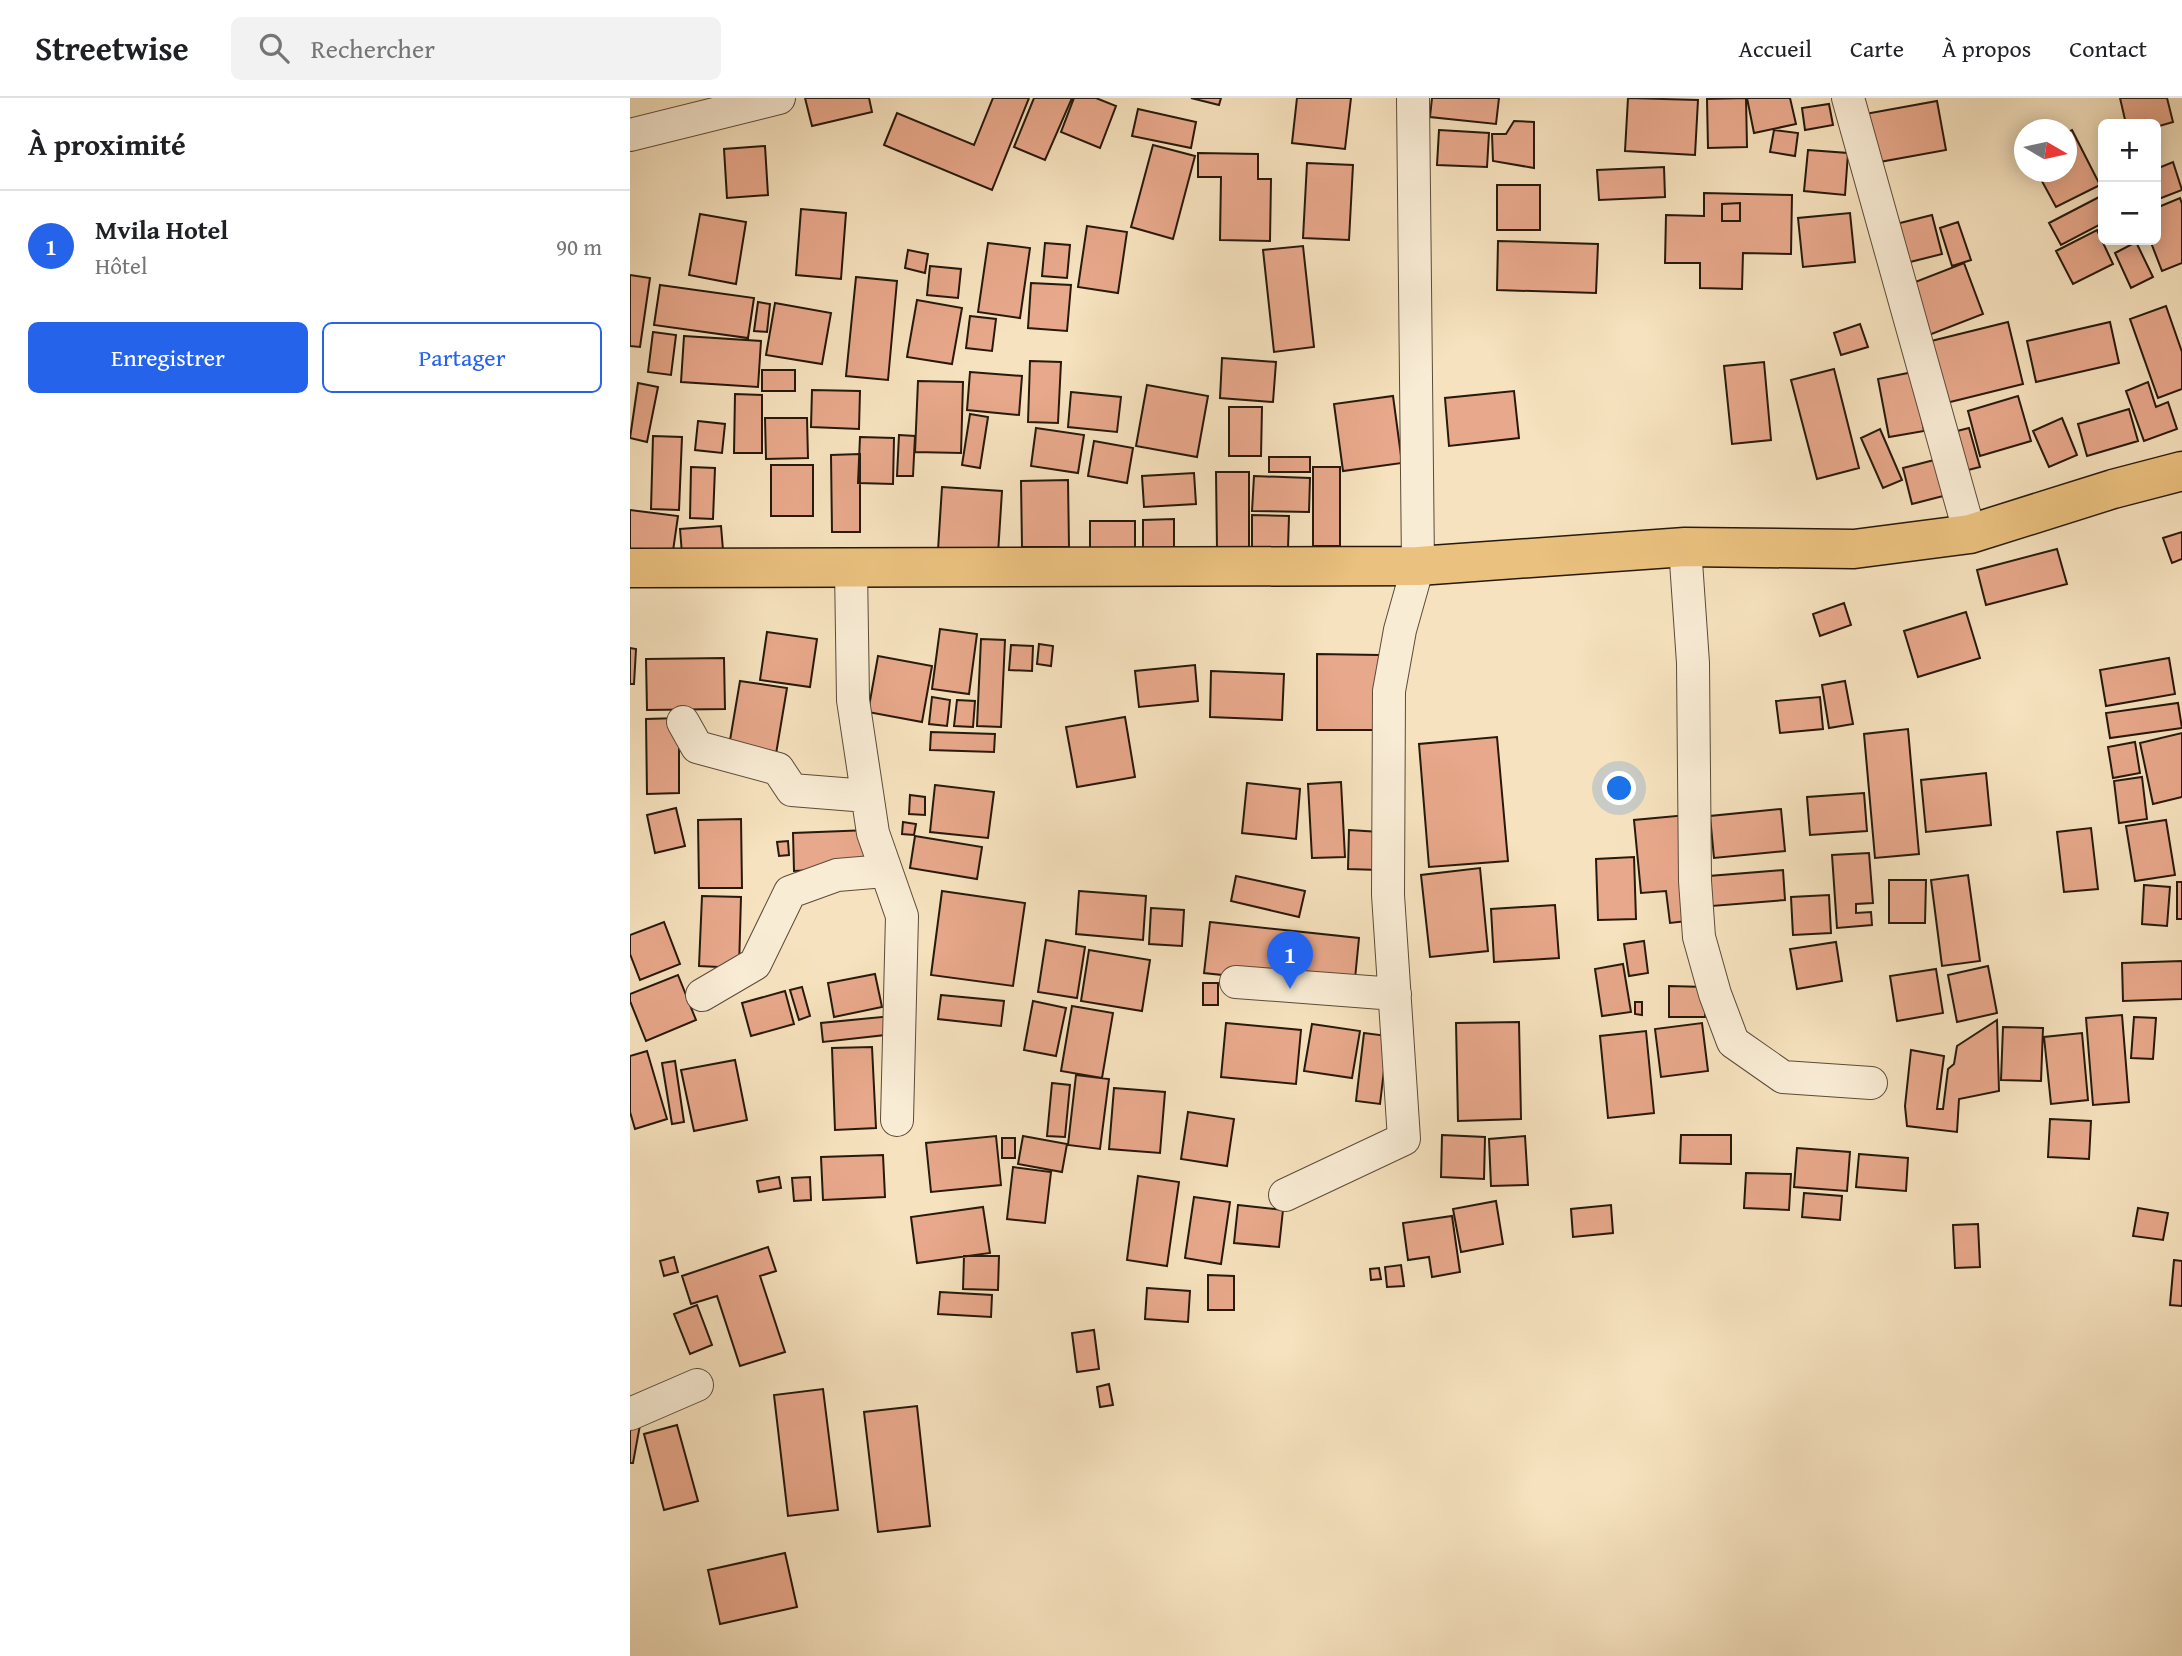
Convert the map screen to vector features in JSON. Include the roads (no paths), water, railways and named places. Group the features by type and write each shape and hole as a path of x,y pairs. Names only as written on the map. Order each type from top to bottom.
{"highway":[{"path":"630,568 1418,566 1685,547 1854,549 1970,534 2113,489 2182,471"}],"street":[{"path":"630,135 779,98"},
{"path":"1285,1195 1404,1139 1388,895 1389,691 1400,630 1418,566 1413,98"},
{"path":"1849,98 1970,534"},
{"path":"1685,547 1693,663 1695,881 1698,926 1715,994 1733,1042 1783,1077 1871,1083"},
{"path":"852,568 853,700 873,833 902,916 897,1120"},
{"path":"683,722 697,747 778,769 792,790 867,796"},
{"path":"702,995 755,964 790,892 837,875 885,871"},
{"path":"1236,982 1395,994"},
{"path":"630,1414 697,1385"}],"place":[{"name":"Mvila Hotel","path":"1290,989"}]}
